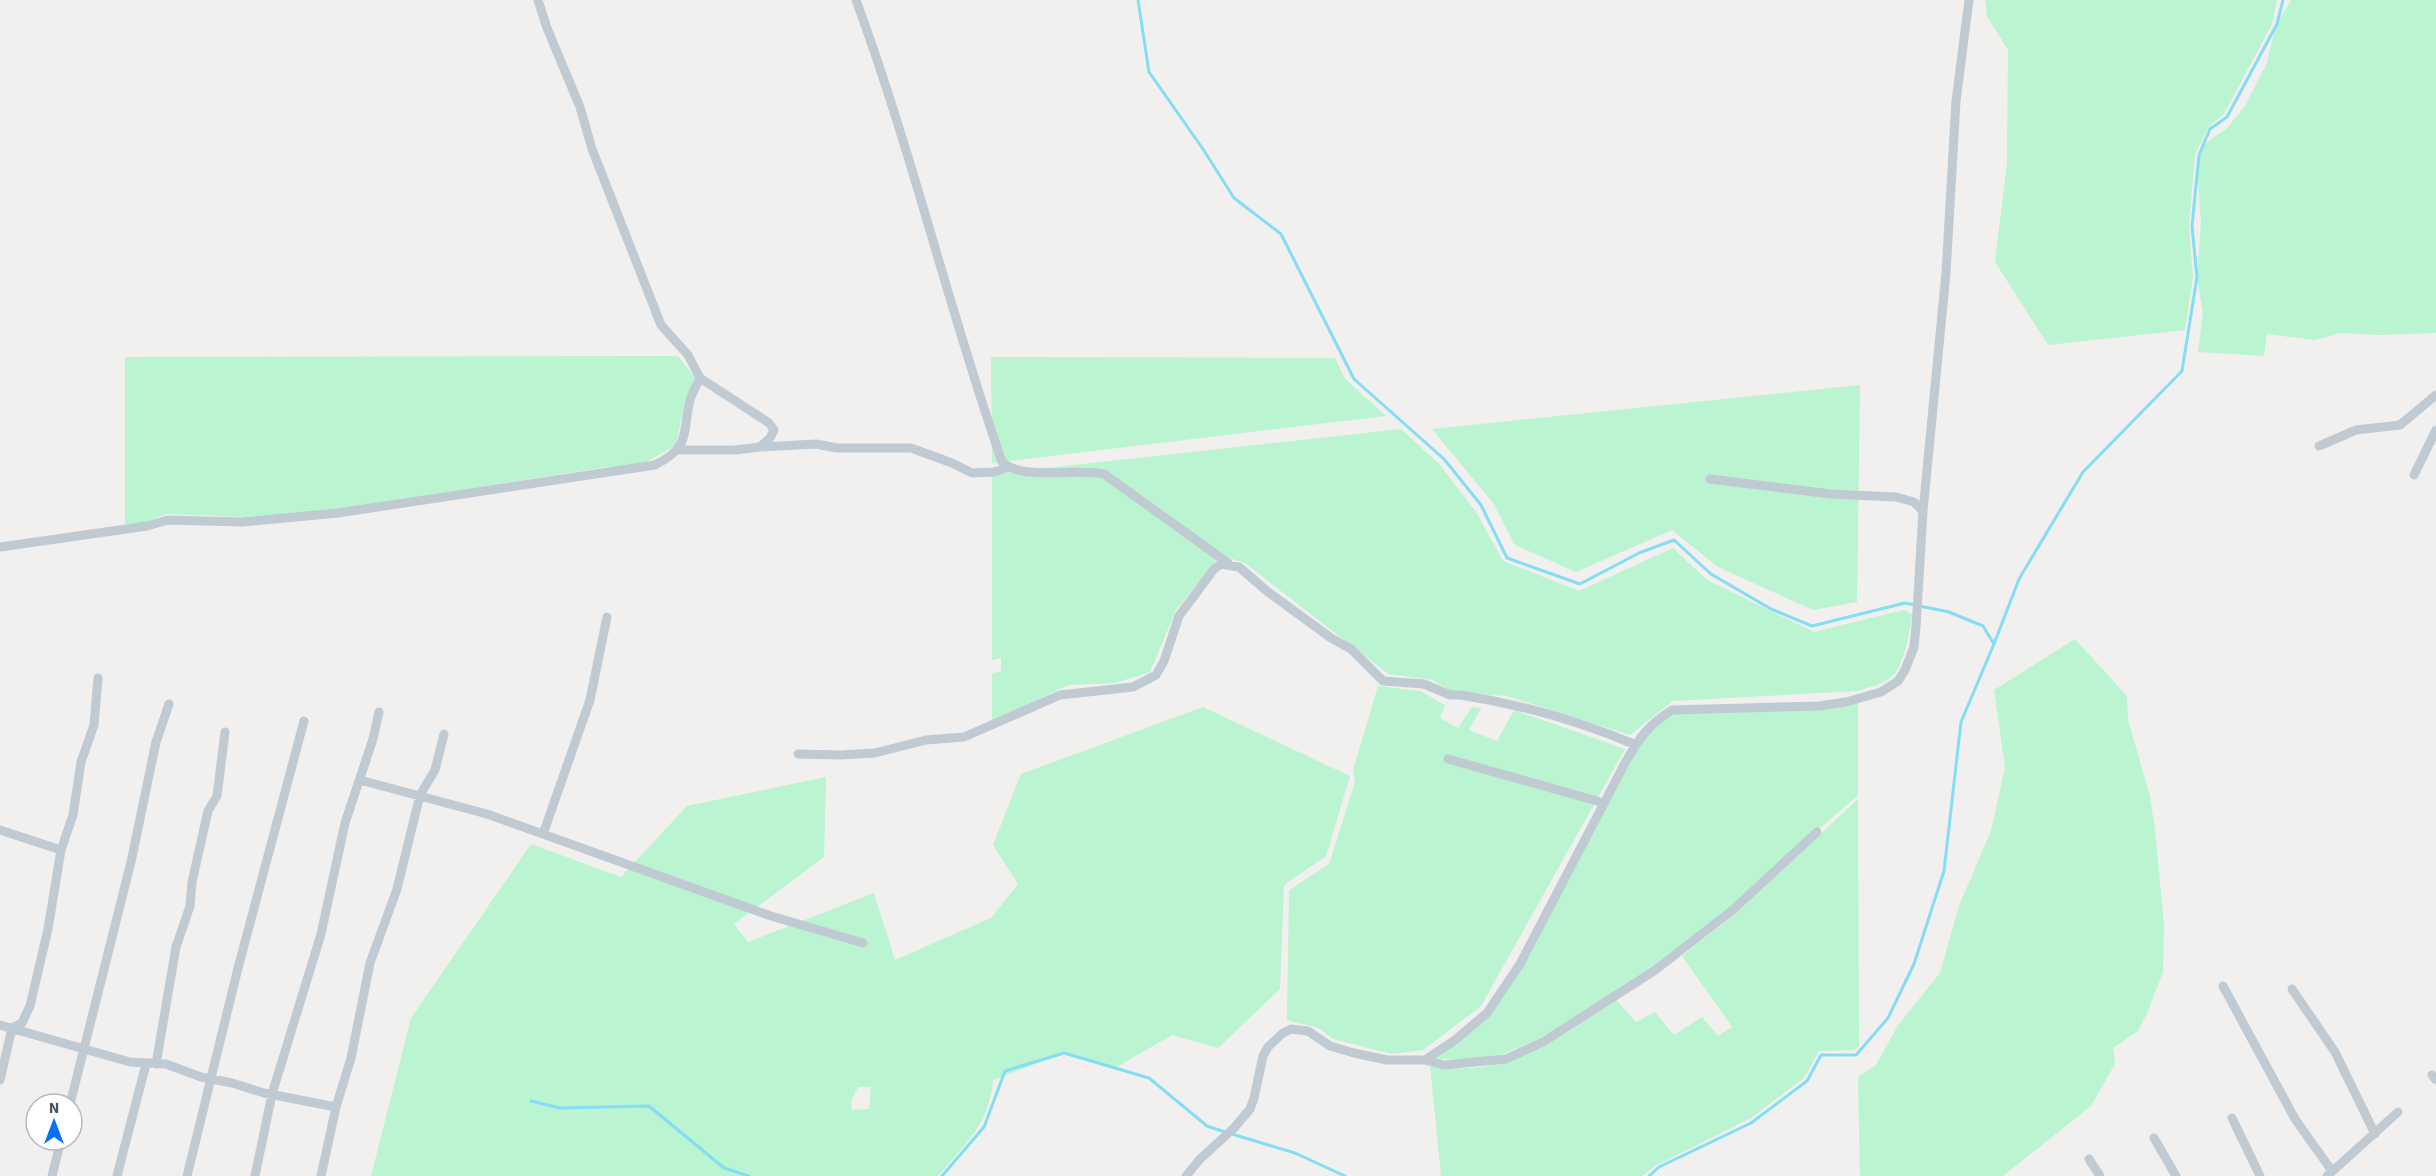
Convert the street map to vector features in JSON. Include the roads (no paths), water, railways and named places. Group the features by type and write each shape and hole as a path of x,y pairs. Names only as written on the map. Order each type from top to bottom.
{"street":[{"path":"538,0 547,28 580,107 592,149 661,325 688,355 700,378 769,423 774,430 770,438 760,447"},
{"path":"856,0 889,92 979,397 1002,462 1009,467"},
{"path":"1425,1060 1455,1040 1487,1013 1520,964 1604,803 1636,745 1654,721 1672,710 1820,706 1874,695 1898,681 1905,670 1914,647 1923,511 1946,273 1956,101 1969,0"},
{"path":"0,547 147,526 168,520 242,522 339,513 558,481 604,472 631,471 655,465 668,459 678,450 683,440 691,398 700,378"},
{"path":"2319,446 2356,430 2400,425 2436,395"},
{"path":"2414,475 2436,429"},
{"path":"678,450 735,450 816,444 837,448 911,448 972,473 994,472 1009,467 1050,473 1094,471 1104,474 1228,563 1239,567 1268,592 1331,638 1352,650 1383,681 1424,684 1450,695 1528,707 1636,745"},
{"path":"1710,479 1831,494 1896,497 1914,502 1923,511"},
{"path":"798,754 875,753 926,740 954,740 1060,695 1133,687 1156,675 1164,661 1179,616 1214,568 1228,563"},
{"path":"543,834 590,700 607,617"},
{"path":"12,1028 22,1023 30,1006 48,929 61,850 73,815 81,762 94,725 98,678"},
{"path":"72,1092 131,862 156,742 169,704"},
{"path":"255,1176 272,1094 321,934 345,823 379,712"},
{"path":"187,1176 238,968 304,721"},
{"path":"117,1176 151,1064 176,947 190,906 192,882 207,811 217,796 225,732"},
{"path":"321,1176 336,1107 351,1058 370,963 397,889 420,795 435,770 444,734"},
{"path":"1448,759 1604,803"},
{"path":"360,780 488,814 771,916 863,943"},
{"path":"0,831 61,850"},
{"path":"1186,1176 1200,1159 1234,1128 1252,1104 1263,1056 1268,1047 1283,1033 1291,1029 1308,1031 1330,1046 1388,1060 1425,1060 1444,1065 1506,1059 1543,1042 1663,964 1734,909 1817,832"},
{"path":"2223,986 2295,1119 2329,1174 2398,1112"},
{"path":"2292,989 2335,1052 2375,1134"},
{"path":"0,1025 130,1062 174,1066 211,1080 336,1107"},
{"path":"0,1080 12,1028"},
{"path":"2232,1118 2260,1176"},
{"path":"2154,1138 2176,1176"},
{"path":"52,1176 57,1152"},
{"path":"2090,1159 2100,1176"}],"waterway":[{"path":"1138,0 1149,72 1234,198 1281,234 1354,379 1444,459 1481,505 1507,558 1580,584 1639,553 1674,540 1711,574 1771,609 1812,626 1905,603 1949,612 1983,626 1994,644"},
{"path":"1649,1176 1659,1167 1751,1123 1807,1081 1821,1055 1856,1055 1888,1018 1914,964 1944,871 1961,722 2019,579 2083,472 2182,371 2197,277 2192,226 2199,155 2210,129 2227,117 2277,24 2283,0"},
{"path":"942,1176 984,1127 1005,1071 1064,1053 1149,1078 1207,1126 1225,1132"},
{"path":"531,1101 560,1108 649,1106 724,1168 749,1176"},
{"path":"1232,1134 1295,1153 1345,1176"}]}
